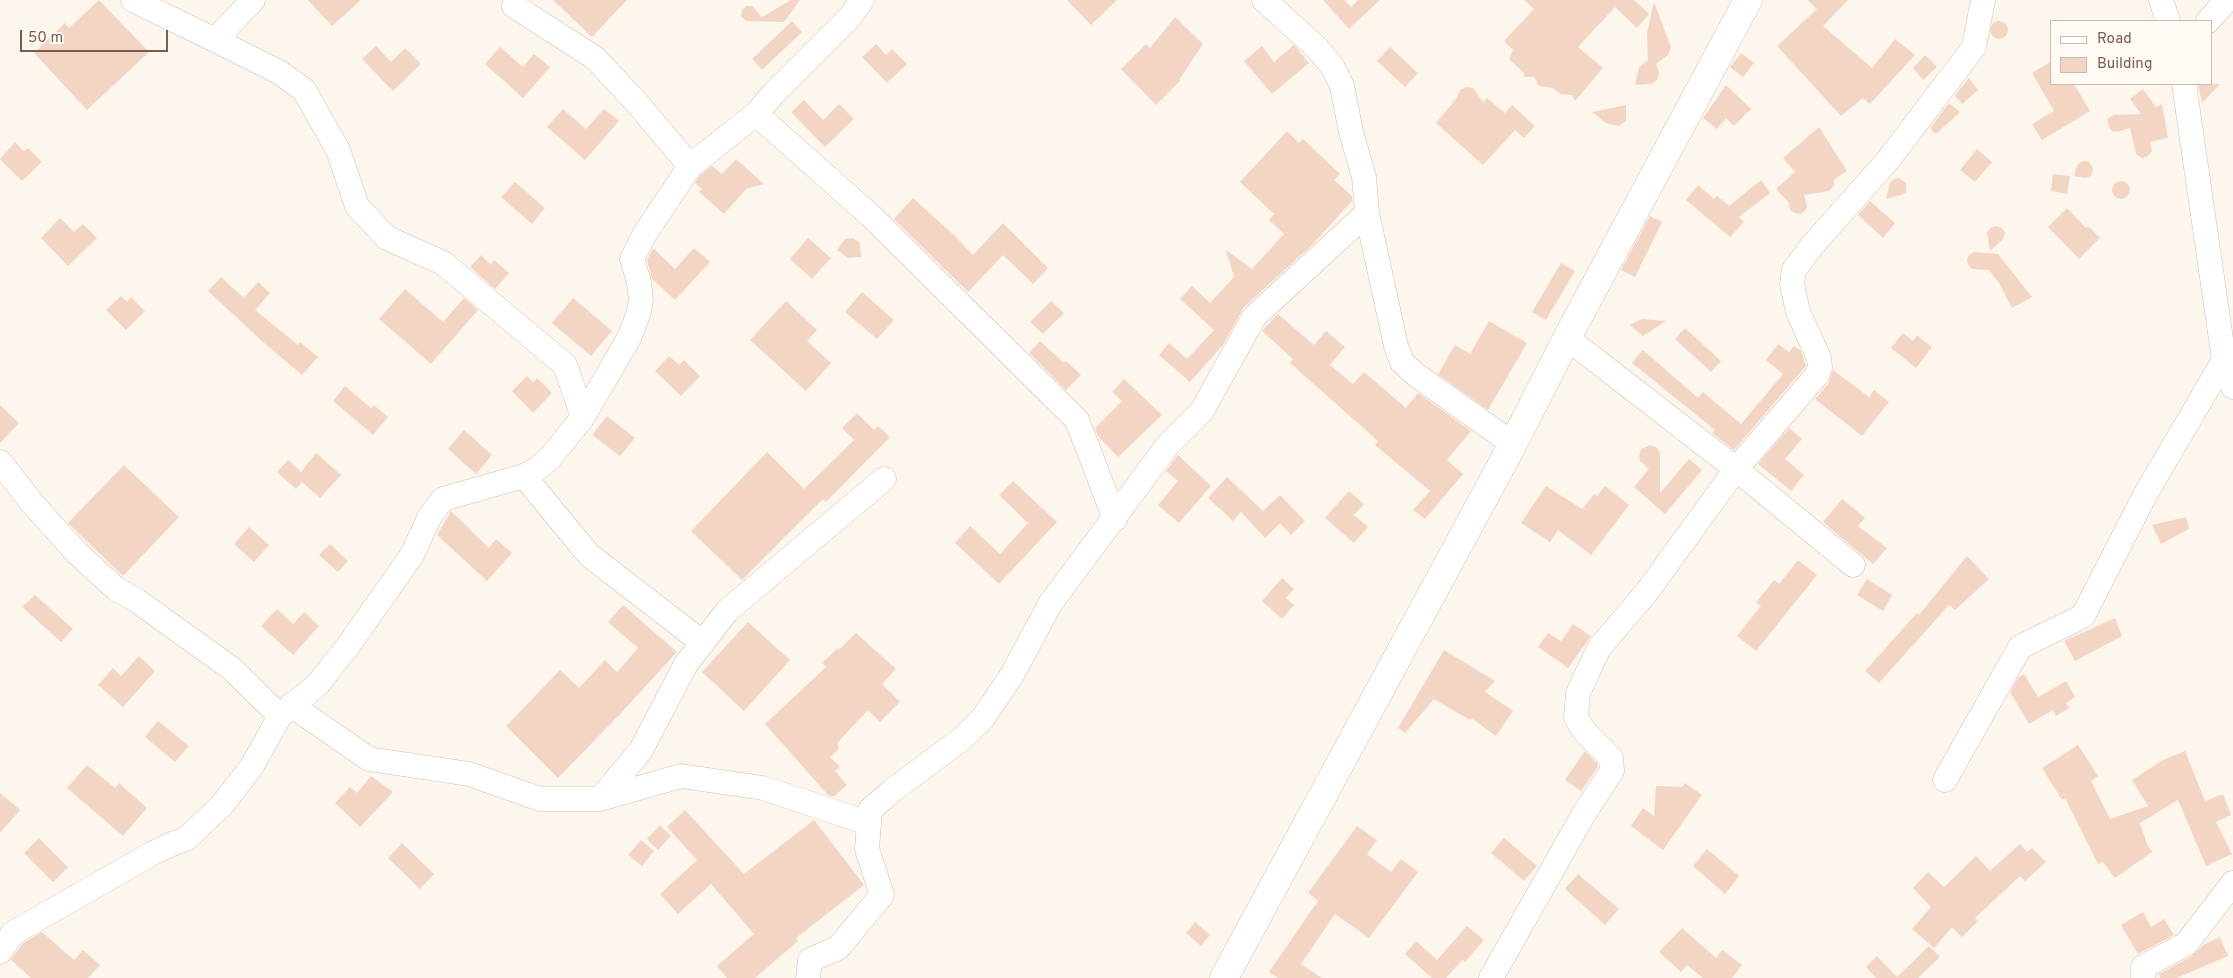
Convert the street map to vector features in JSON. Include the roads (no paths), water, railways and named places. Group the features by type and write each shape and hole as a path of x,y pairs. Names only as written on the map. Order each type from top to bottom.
{"main road":[{"path":"1224,978 1513,444 1567,338 1748,0"}],"street":[{"path":"133,0 279,72 304,90 338,150 357,206 387,238 443,263 566,365 583,418"},
{"path":"215,40 253,0"},
{"path":"0,952 13,933 153,853 186,839 222,805 237,788 252,766 286,710 318,684 348,646 412,555 430,516 443,499 524,476 548,460 583,418 629,338 638,315 641,300 639,282 632,259 644,235 690,166 756,114 774,93 849,18 862,0"},
{"path":"1264,0 1316,47 1332,66 1342,86 1351,132 1364,177 1367,213 1396,346 1402,362 1415,374 1513,444"},
{"path":"1491,978 1585,812 1612,771 1611,758 1584,730 1576,718 1578,693 1599,648 1646,593 1736,469 1820,368 1819,358 1798,312 1792,284 1794,270 1811,247 1888,160 1974,47 1982,0"},
{"path":"2161,0 2168,20"},
{"path":"2209,20 2226,0"},
{"path":"514,6 595,58 637,103 690,166"},
{"path":"2184,85 2224,360 2233,387"},
{"path":"756,114 871,216 1077,420 1115,519"},
{"path":"808,978 810,960 838,948 882,895 867,850 870,810 893,790 964,738 983,718 1012,675 1050,604 1115,519 1168,445 1202,411 1254,317 1367,213"},
{"path":"1567,338 1736,469 1853,564"},
{"path":"1945,780 2020,647 2083,616 2146,495 2224,360"},
{"path":"0,462 32,503 76,552 115,588 136,600 286,710 369,759 469,774 540,799 600,799 681,776 763,788 868,824"},
{"path":"524,476 589,555 703,643"},
{"path":"600,799 641,750 686,664 727,611 884,479"},
{"path":"2143,978 2143,967 2186,944 2233,883"}]}
